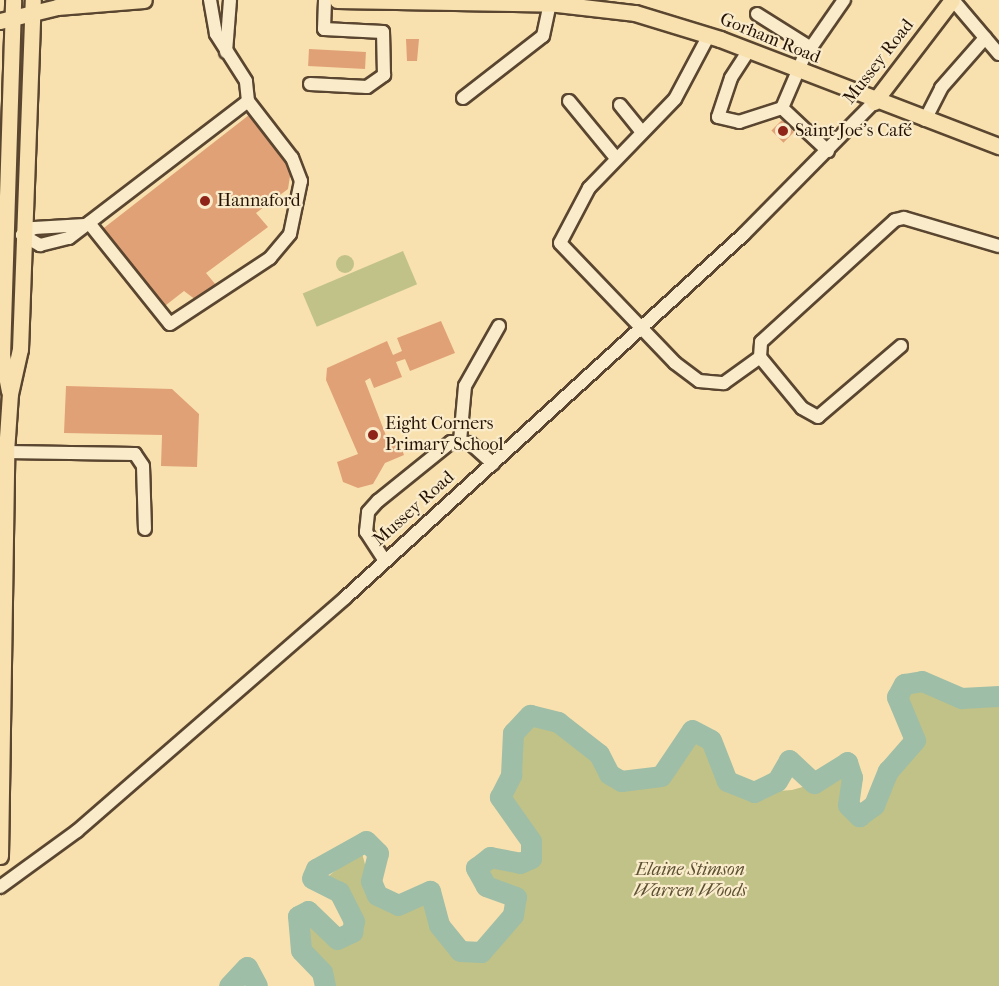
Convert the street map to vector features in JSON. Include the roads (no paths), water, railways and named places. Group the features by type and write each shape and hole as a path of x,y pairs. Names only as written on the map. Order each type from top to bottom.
{"main road":[{"path":"10,394 2,355 6,19 13,0"},
{"path":"6,19 33,6 144,0"},
{"name":"Gorham Road","path":"338,0 550,3 616,9 709,35 874,102 999,146"},
{"name":"Mussey Road","path":"874,102 952,0"},
{"path":"0,856 2,544 10,394 20,350 22,235 33,6"}],"street":[{"path":"87,224 170,324 270,258 290,234 301,181 292,158 248,101 249,86 226,52 210,0"},
{"path":"226,52 230,0"},
{"path":"310,84 367,87 384,75 383,32 324,29 325,0"},
{"path":"749,50 731,78 718,117 739,122 782,108 801,73 811,48 844,0"},
{"path":"952,0 999,54"},
{"path":"463,98 543,36 550,3"},
{"path":"756,14 811,48"},
{"path":"709,35 675,99 641,131 589,188 560,243 645,326 675,363 699,381 724,383 760,357"},
{"path":"925,120 941,88 985,38"},
{"path":"569,100 616,158"},
{"path":"22,235 33,245 54,243 87,224 248,101"},
{"name":"Mussey Road","path":"0,887 77,831 493,464 645,326 828,151 874,102"},
{"path":"620,105 641,131"},
{"path":"782,108 828,151"},
{"path":"901,346 818,417 802,408 760,357 761,342 895,220 904,218 999,246"},
{"path":"3,235 22,235 34,228 87,224"},
{"path":"460,441 465,386 499,326"},
{"path":"460,441 493,464"},
{"path":"385,561 367,536 368,512 434,451 460,441"},
{"path":"6,452 135,454 143,466 145,529"}],"waterway":[{"path":"325,986 322,972 301,950 298,916 308,911 337,939 352,932 354,921 339,892 312,878 316,869 366,841 378,853 371,881 377,895 398,905 430,891 439,925 460,951 481,952 513,915 516,897 486,886 476,868 490,857 520,863 531,858 531,841 500,797 511,775 513,733 530,715 558,722 599,754 609,774 621,781 661,776 692,730 711,740 727,781 754,792 777,781 789,760 814,783 847,762 852,777 848,805 859,816 874,805 888,771 915,740 897,697 904,684 922,681 961,698 999,696"},
{"path":"229,986 247,967 257,986"}],"place":[{"name":"Saint Joe's Café","path":"783,131"},
{"name":"Hannaford","path":"205,201"},
{"name":"Eight Corners Primary School","path":"373,435"}],"park label":[{"name":"Elaine Stimson Warren Woods","path":"690,881"}]}
